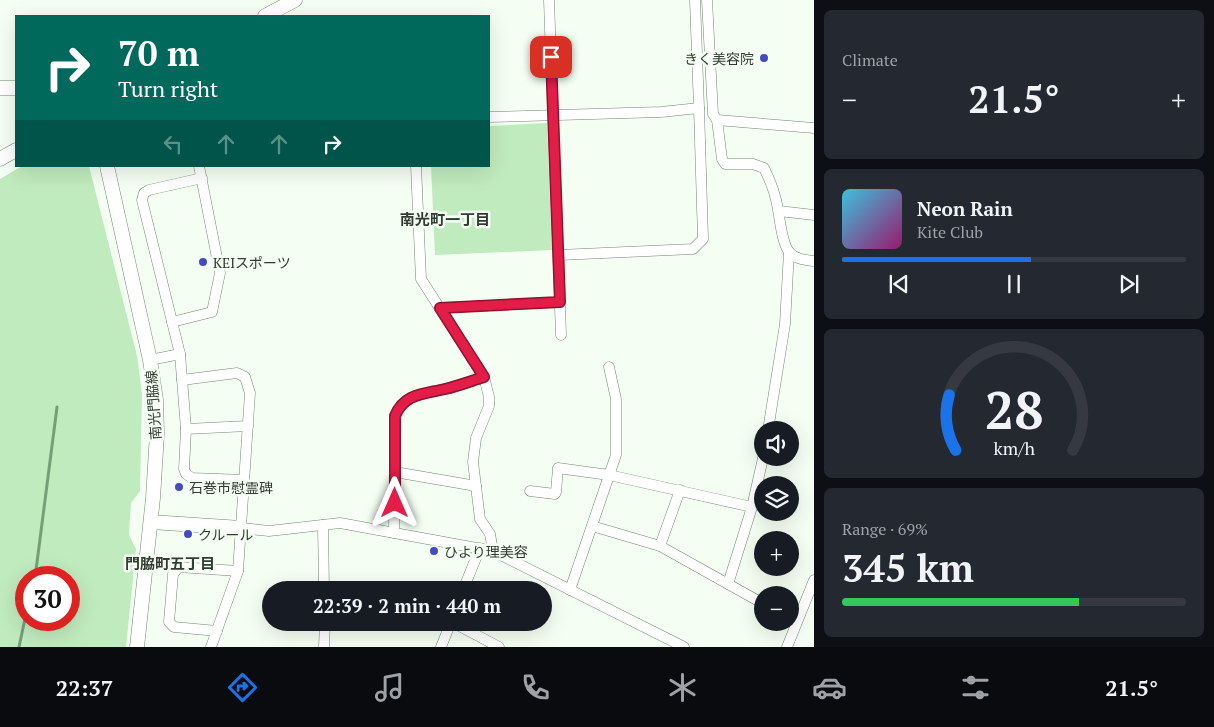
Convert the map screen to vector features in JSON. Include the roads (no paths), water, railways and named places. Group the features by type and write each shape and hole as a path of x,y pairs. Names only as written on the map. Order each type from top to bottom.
{"street":[{"path":"266,15 295,0"},
{"path":"549,0 561,335"},
{"path":"559,255 693,249 703,239 695,0"},
{"path":"707,0 713,114 717,120 722,159 725,164 754,164 764,168 772,184 788,252 785,324 769,421"},
{"path":"0,88 15,88"},
{"path":"490,117 661,112 699,108"},
{"path":"717,120 814,128"},
{"path":"0,159 15,151"},
{"name":"南光門脇線","path":"107,167 150,360 156,400 157,434 151,522 137,647"},
{"path":"172,322 212,312 220,273 199,167"},
{"path":"416,167 421,279 484,377 489,397 489,406 476,438 473,462 480,519 490,534 493,551"},
{"path":"202,178 149,190 144,193 142,200 180,354 186,429 184,469 186,474 192,478 244,480"},
{"path":"779,211 814,215"},
{"path":"788,252 800,260 814,261"},
{"path":"440,308 560,302"},
{"path":"150,360 180,354"},
{"path":"570,590 616,455 616,399 609,367"},
{"path":"182,380 237,373 245,377 250,393 238,571 211,647"},
{"path":"394,533 395,416 399,406 418,395 447,389 484,377"},
{"path":"186,429 248,426"},
{"path":"728,584 752,507 760,466"},
{"path":"530,491 554,494 556,492 558,468 609,475 752,507"},
{"path":"395,472 476,486"},
{"path":"660,546 680,490"},
{"path":"151,522 242,528 269,532 340,523 493,551 684,647"},
{"path":"323,525 324,581"},
{"path":"592,526 660,546 754,599"},
{"path":"467,581 480,548"},
{"path":"217,631 174,627 169,622 172,574 179,566 238,571"},
{"path":"799,609 814,580"},
{"path":"324,647 325,631"},
{"path":"441,647 447,631"},
{"path":"468,631 499,647"},
{"path":"787,647 791,631"}],"waterway":[{"path":"37,566 57,407"},
{"path":"19,647 22,631"}],"place":[{"name":"きく美容院","path":"764,58"},
{"name":"KEIスポーツ","path":"203,262"},
{"name":"石巻市慰霊碑","path":"179,487"},
{"name":"クルール","path":"188,534"},
{"name":"ひより理美容","path":"434,551"}],"district":[{"name":"南光町一丁目","path":"445,219"},
{"name":"門脇町五丁目","path":"170,563"}]}
